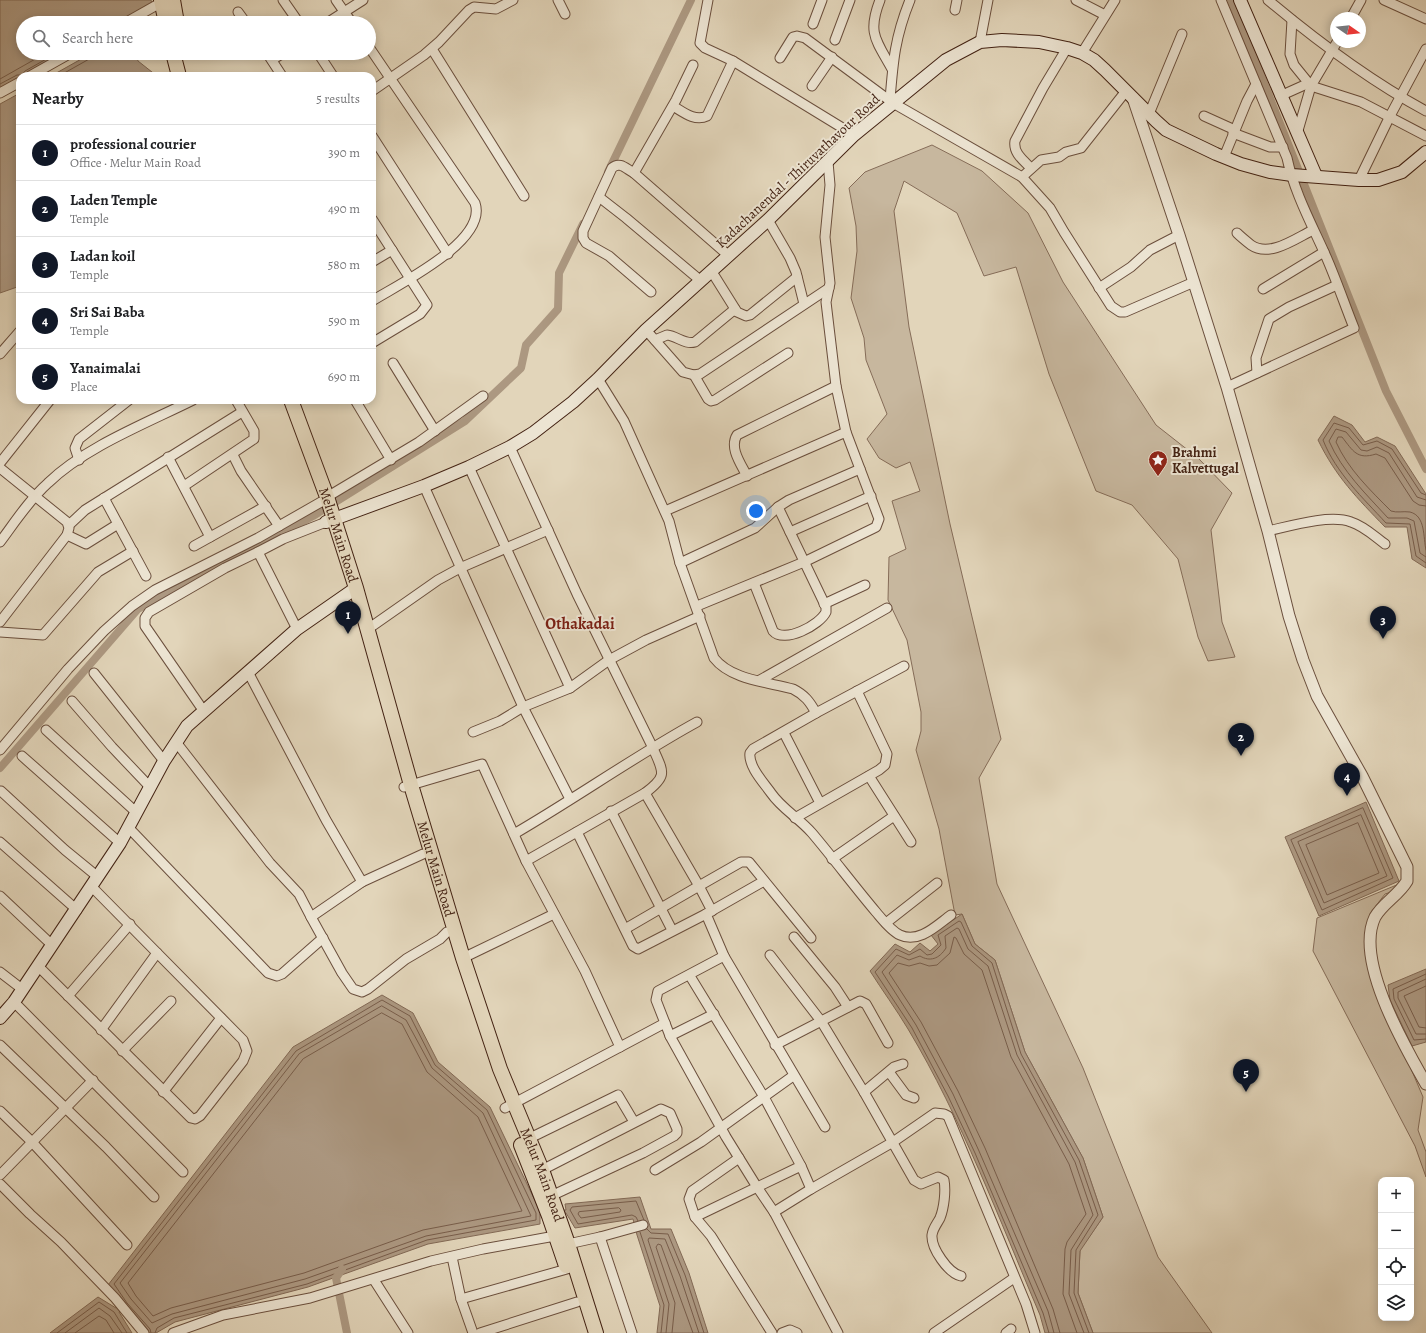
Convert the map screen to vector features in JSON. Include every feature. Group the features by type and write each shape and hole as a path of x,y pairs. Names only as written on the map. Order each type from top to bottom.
{"main road":[{"path":"1240,0 1297,134 1311,176"},
{"path":"165,1 166,16"},
{"path":"165,1 173,16"},
{"name":"Kadachanendal - Thiruvathavour Road","path":"327,509 424,486 469,467 510,447 551,419 598,379 646,330 768,220 854,135 892,101 946,60 980,42 1002,40 1039,42 1082,53 1094,60 1166,130 1224,157 1270,172 1291,175 1378,180 1402,172 1426,152"},
{"path":"175,60 178,72"},
{"path":"185,60 187,72"},
{"name":"Melur Main Road","path":"285,404 327,509"},
{"name":"Melur Main Road","path":"292,404 352,591 407,786 509,1106 528,1139 542,1170 552,1209 555,1236 587,1333"},
{"path":"0,1018 14,1002 77,910 120,843 137,813 149,786 187,726 203,710 297,629 352,591"},
{"name":"Melur Main Road","path":"352,591 368,629 424,854 477,1028 568,1244 596,1333"}],"street":[{"path":"283,0 294,16"},
{"path":"336,0 347,16"},
{"path":"338,16 363,0"},
{"path":"376,88 410,66 432,49 469,10 474,7 496,9 513,0"},
{"path":"558,0 566,14"},
{"path":"708,0 700,43 705,48 733,62 854,135"},
{"path":"813,24 822,0"},
{"path":"835,40 850,0"},
{"path":"880,0 872,26 873,34 892,69"},
{"path":"892,101 892,69 895,44 900,23 910,0"},
{"path":"955,10 958,0"},
{"path":"980,42 988,0"},
{"path":"1076,0 1105,15"},
{"path":"1082,53 1115,0"},
{"path":"1221,0 1283,147 1291,175 1354,328 1227,387"},
{"path":"1268,0 1292,20 1330,44"},
{"path":"1355,12 1362,0"},
{"path":"1384,0 1397,2 1426,19"},
{"path":"138,16 165,1"},
{"path":"238,12 241,16"},
{"path":"1292,20 1290,54 1294,65 1310,85 1351,98 1390,116 1426,136"},
{"path":"1149,114 1182,34"},
{"path":"780,58 793,37 797,36 805,38 892,101 1022,177 1050,208 1111,306 1120,312 1125,312 1194,282"},
{"path":"1031,168 1017,154 1014,147 1015,141 1043,88 1067,48"},
{"path":"1297,134 1310,85 1333,48"},
{"path":"1337,48 1400,97 1426,111"},
{"path":"432,49 524,196"},
{"path":"1359,180 1390,116 1426,49"},
{"path":"376,57 475,202 477,209 476,216 464,238 448,254 376,298"},
{"path":"812,86 832,58"},
{"path":"37,72 59,60"},
{"path":"271,60 279,72"},
{"path":"323,60 330,72"},
{"path":"673,106 692,117 703,118 707,116 733,62"},
{"path":"634,173 673,106 693,65"},
{"path":"0,93 16,84"},
{"path":"1224,157 1247,101 1256,84"},
{"path":"1280,96 1310,85"},
{"path":"1022,177 1041,160 1059,157 1066,152 1081,148 1130,95 1179,235 1227,387 1268,531 1289,616 1317,696 1362,776 1407,867 1407,881 1384,905 1376,918 1370,940 1373,963 1387,1010 1426,1084"},
{"path":"1204,116 1234,132 1270,147 1283,147"},
{"path":"376,142 448,254"},
{"path":"696,606 804,562 876,527 879,519 846,432 836,386 826,302 829,288 825,237 830,185 828,162"},
{"path":"651,292 627,270 609,256 586,243 582,238 583,231 614,166 621,165 634,173 729,256"},
{"path":"599,197 701,281"},
{"path":"768,220 790,258 804,304"},
{"path":"376,225 426,301 425,310 420,314 376,341"},
{"path":"1236,232 1252,246 1269,249 1282,245 1313,230"},
{"path":"1099,288 1131,267 1150,250 1179,235"},
{"path":"376,260 392,250"},
{"path":"1263,289 1324,252"},
{"path":"712,272 740,315 750,315 797,277"},
{"path":"1256,373 1256,358 1269,319 1289,307 1337,285"},
{"path":"646,330 683,372 694,375 700,374 829,288"},
{"path":"655,340 667,335 690,343 695,342 735,309"},
{"path":"0,354 16,336"},
{"path":"694,375 711,401 715,400 788,353"},
{"path":"393,363 435,431"},
{"path":"598,379 624,421 670,521 680,563 714,658 720,666 740,675 801,693 810,702 816,713"},
{"path":"747,476 734,444 737,435 836,386"},
{"path":"203,710 148,632 145,626 145,618 149,612 197,584 283,539 327,509 391,460 435,431 483,396"},
{"path":"0,463 47,404"},
{"path":"79,460 75,448 79,439 124,404"},
{"path":"0,542 35,496 57,474 109,442 185,404"},
{"path":"184,486 233,455 254,439 254,431 238,404"},
{"path":"357,404 391,460"},
{"path":"0,622 67,535 69,525 77,516 168,457 242,412"},
{"path":"665,511 846,432"},
{"path":"510,447 609,660 662,769 662,775 656,784 645,793 611,811 526,861"},
{"path":"233,455 241,471 279,526"},
{"path":"168,457 210,537"},
{"path":"469,467 570,688"},
{"path":"0,468 69,525"},
{"path":"680,563 756,528 778,507 860,468"},
{"path":"424,486 523,707 570,799"},
{"path":"790,532 871,496"},
{"path":"104,498 146,576"},
{"path":"194,546 266,506"},
{"path":"754,583 773,631 778,636 783,637 794,634 820,621 826,612 824,604 778,507"},
{"path":"0,750 68,669 104,631 132,606 155,590 189,571 279,526 327,509"},
{"path":"1268,531 1310,522 1341,520 1351,522 1364,528 1385,544"},
{"path":"67,535 86,544 118,524"},
{"path":"368,629 438,580 460,568 548,530"},
{"path":"0,632 43,635 98,572 133,551"},
{"path":"258,552 297,629"},
{"path":"824,604 865,585"},
{"path":"760,680 886,608"},
{"path":"473,732 500,720 523,707 570,688 609,660 646,640 700,616"},
{"path":"904,666 816,713 784,733 754,749 749,758 775,799 812,833 886,923 900,935 911,937 920,936 951,915"},
{"path":"248,672 326,820 362,882"},
{"path":"94,673 164,761"},
{"path":"795,818 869,776 885,765 887,754 857,691"},
{"path":"72,701 149,786"},
{"path":"514,834 556,810 570,799 652,746 697,722"},
{"path":"46,730 137,813"},
{"path":"784,733 820,803"},
{"path":"176,742 270,864 299,894 342,973 353,989 362,992 406,959 440,939 447,932"},
{"path":"22,756 120,843"},
{"path":"407,786 482,764 526,861 585,972 620,1047"},
{"path":"869,776 911,842"},
{"path":"1,791 65,850 157,953 243,1040 247,1051 243,1061 200,1116 195,1119 186,1116 38,966"},
{"path":"645,793 698,886 709,912 724,956 793,1076 825,1127"},
{"path":"611,811 672,930"},
{"path":"832,859 894,816"},
{"path":"129,828 268,973 276,976 282,974 323,938"},
{"path":"577,832 624,929 633,946 638,949 643,948 672,930 709,912 764,881"},
{"path":"0,842 77,910"},
{"path":"311,916 362,882 424,854"},
{"path":"624,929 741,862 746,861 752,864 764,881 811,938"},
{"path":"886,923 937,883"},
{"path":"0,896 52,945"},
{"path":"463,958 554,914"},
{"path":"68,996 130,924"},
{"path":"794,937 848,1007"},
{"path":"101,1030 157,953"},
{"path":"770,955 821,1021 864,1092 914,1180 921,1184 938,1177 944,1180 942,1210 933,1229 933,1241 950,1272 961,1276"},
{"path":"724,956 690,976 658,991 656,995 657,1004 670,1036 739,1158 774,1212 836,1330 827,1333"},
{"path":"0,972 22,989"},
{"path":"690,976 764,1096 801,1166 811,1189"},
{"path":"122,1051 171,1001"},
{"path":"14,1002 183,1172"},
{"path":"775,1045 860,1002 866,1004 888,1042"},
{"path":"670,1036 714,1014"},
{"path":"163,1092 221,1018"},
{"path":"509,1106 665,1023"},
{"path":"0,1045 106,1147 154,1198"},
{"path":"864,1092 898,1065 903,1064"},
{"path":"889,1072 906,1095 914,1098"},
{"path":"655,1170 702,1142 793,1076"},
{"path":"0,1175 93,1080"},
{"path":"528,1139 618,1095 620,1096 634,1122"},
{"path":"542,1170 661,1109 667,1110 672,1118 677,1133 552,1209"},
{"path":"0,1111 32,1142 127,1245"},
{"path":"774,1212 893,1142 935,1113 944,1114 948,1116 1035,1333"},
{"path":"739,1158 692,1191 689,1199 696,1217 711,1236 760,1317 772,1333"},
{"path":"696,1217 801,1166"},
{"path":"0,1184 61,1242 114,1298 144,1333"},
{"path":"568,1244 643,1225"},
{"path":"173,1333 222,1315 310,1298 374,1280 431,1261 483,1249 555,1236"},
{"path":"600,1237 632,1333"},
{"path":"452,1257 461,1299 473,1333"},
{"path":"461,1299 567,1269"},
{"path":"934,1333 1014,1278"},
{"path":"374,1280 408,1333"},
{"path":"480,1333 577,1302"},
{"path":"782,1333 790,1330 797,1333"}],"shaded area":[{"path":"932,145 982,171 1028,213 1063,282 1156,425 1198,458 1232,493 1211,530 1222,622 1235,657 1208,661 1198,637 1178,559 1132,505 1096,491 1049,374 1016,267 984,276 957,213 904,181 894,211 909,327 950,524 1001,739 979,778 997,884 1083,1068 1158,1257 1212,1333 1093,1333 1078,1293 1080,1250 1103,1217 1083,1158 1025,1052 995,960 975,944 962,914 955,915 939,829 916,750 921,731 921,712 907,640 888,600 889,557 906,549 892,501 920,491 910,462 896,468 879,458 867,439 887,414 866,360 864,338 851,298 857,251 856,226 849,188 865,172"},
{"path":"1399,884 1400,889 1385,894 1372,911 1365,933 1368,967 1423,1097 1418,1130 1426,1152 1426,1177 1415,1146 1313,951 1317,918"}],"water":[{"path":"0,0 151,0 152,4 131,16 16,16 16,60 52,60 30,72 16,72 16,80 0,89"},
{"path":"80,60 138,60 152,72 58,72"},
{"path":"16,95 16,287 0,293 0,104"},
{"path":"1334,416 1352,425 1365,442 1377,437 1395,446 1426,494 1426,568 1412,559 1407,527 1385,527 1356,496 1332,465 1318,440"},
{"path":"1366,802 1399,881 1319,916 1285,837"},
{"path":"962,914 975,944 995,960 1025,1052 1083,1158 1103,1217 1080,1251 1078,1293 1093,1333 1045,1333 1040,1315 979,1170 946,1098 908,1029 870,971 895,944 910,952 920,943 930,951 938,944 931,935"},
{"path":"1426,969 1426,1042 1412,1046 1390,1000 1388,985"},
{"path":"382,995 413,1013 438,1062 490,1107 540,1211 566,1210 565,1204 640,1197 651,1229 671,1229 689,1273 708,1333 657,1333 660,1306 633,1219 575,1228 566,1213 540,1214 540,1224 428,1244 308,1287 175,1322 156,1333 148,1333 125,1306 119,1312 132,1333 50,1333 98,1297 116,1308 123,1303 108,1285 293,1047"}],"waterway":[{"path":"608,172 691,0"},
{"path":"1231,0 1386,391 1426,469"},
{"path":"0,768 138,609 313,516 465,421 521,368 526,345 558,309 559,273 583,224"},
{"path":"342,1269 336,1278 347,1333"}],"place":[{"name":"Brahmi Kalvettugal","path":"1158,477"},
{"name":"professional courier","path":"348,634"},
{"name":"Ladan koil","path":"1383,639"},
{"name":"Laden Temple","path":"1241,756"},
{"name":"Sri Sai Baba","path":"1347,796"},
{"name":"Yanaimalai","path":"1246,1092"}],"district":[{"name":"Othakadai","path":"580,624"}]}
